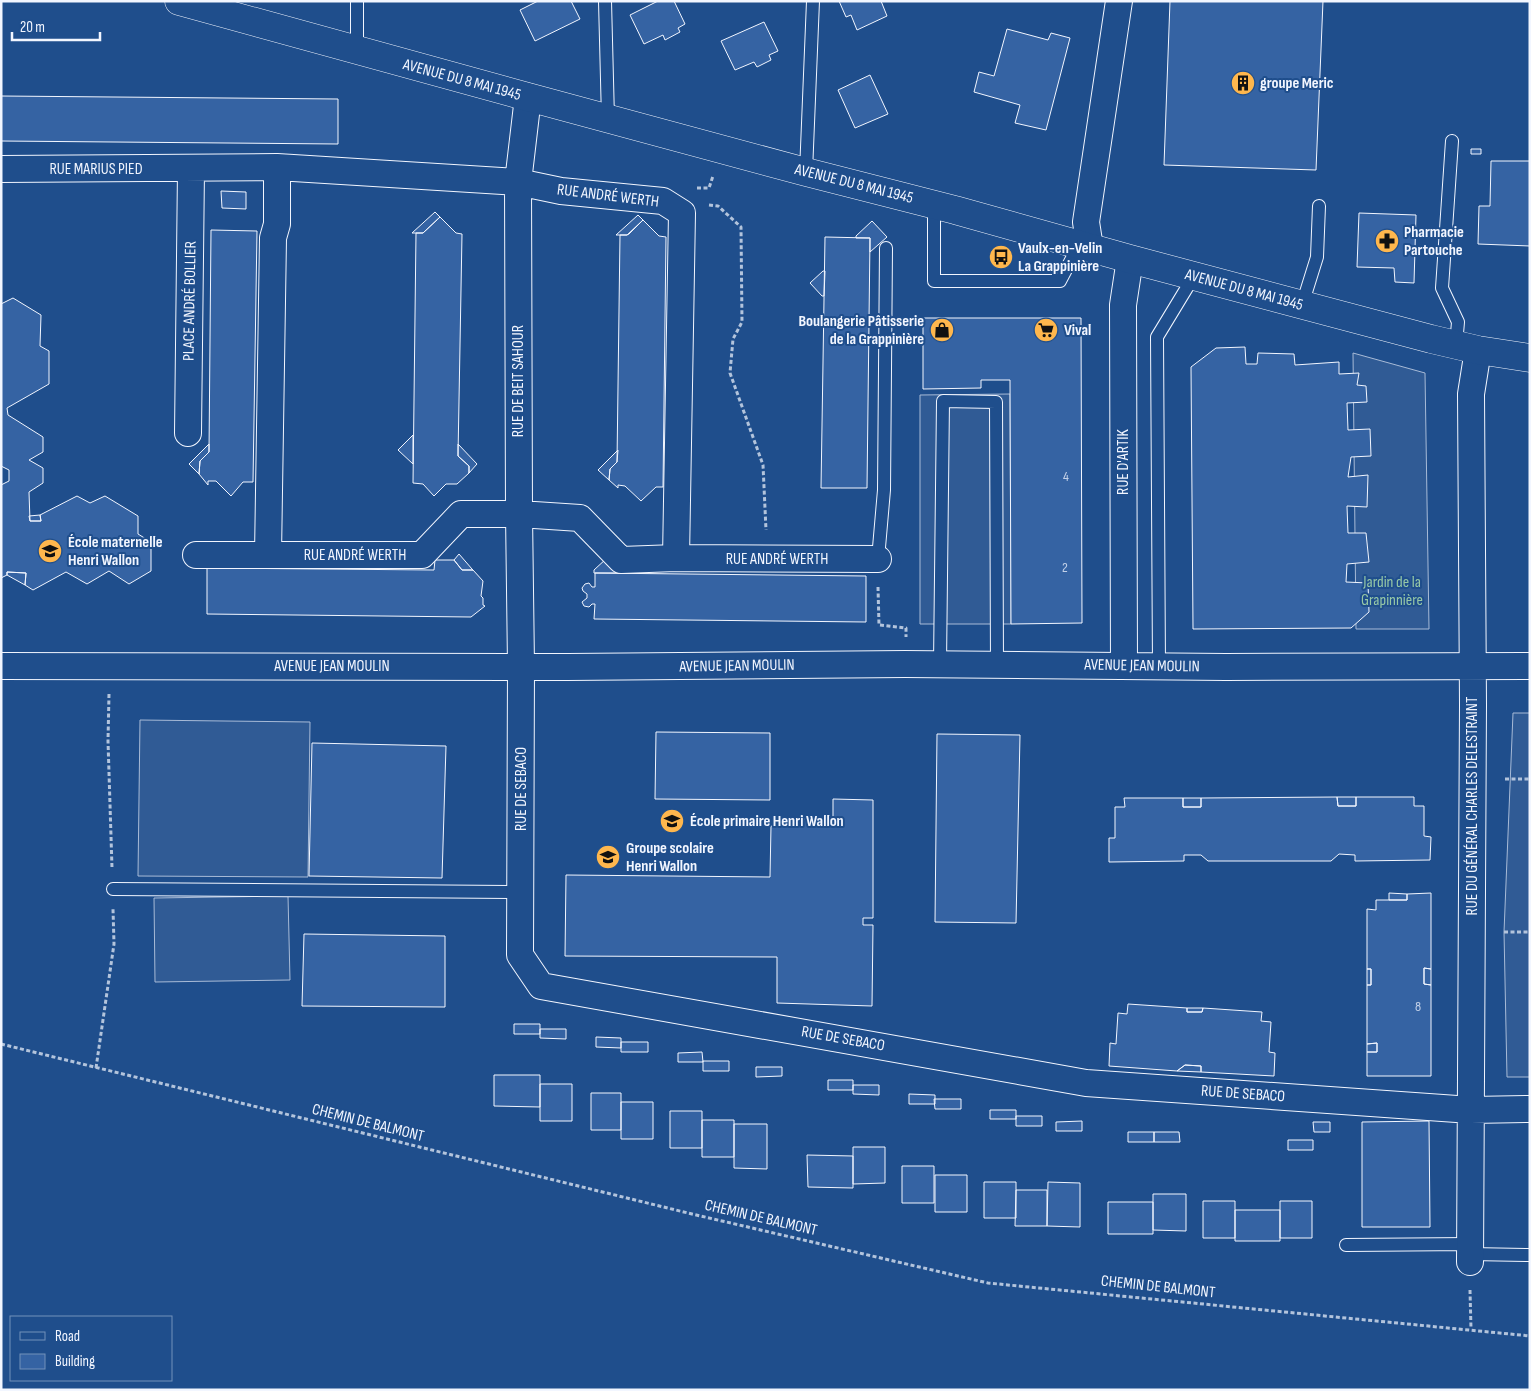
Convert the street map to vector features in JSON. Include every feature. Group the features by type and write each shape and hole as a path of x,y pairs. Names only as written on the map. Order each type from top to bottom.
{"street":[{"path":"1085,246 1086,222 1119,1"},
{"name":"AVENUE DU 8 MAI 1945","path":"190,3 357,51 806,172 934,204 1302,305 1467,347 1530,358"},
{"name":"RUE DE BEIT SAHOUR","path":"521,666 518,182 528,97"},
{"path":"268,555 273,238 277,224 277,167"},
{"name":"RUE ANDRÉ WERTH","path":"191,169 277,167 518,182 561,191 662,201 682,213 676,558"},
{"name":"RUE MARIUS PIED","path":"1,169 191,169"},
{"name":"PLACE ANDRÉ BOLLIER","path":"188,433 191,169"},
{"name":"RUE D'ARTIK","path":"1124,666 1123,305 1130,259"},
{"name":"RUE DU GÉNÉRAL CHARLES DELESTRAINT","path":"1467,347 1471,394 1472,667 1470,1253"},
{"name":"RUE ANDRÉ WERTH","path":"196,554 422,555 461,514 519,514 580,518 621,560 676,558 878,559"},
{"name":"AVENUE JEAN MOULIN","path":"1,666 568,667 940,664 1530,666"},
{"name":"RUE DE SEBACO","path":"521,666 520,955 541,986 1086,1083 1471,1110 1530,1109"}],"lane":[{"path":"357,1 357,51"},
{"path":"604,1 608,119"},
{"path":"806,172 813,1"},
{"path":"1452,141 1442,288 1467,347"},
{"path":"934,204 934,281 1060,282 1085,246"},
{"path":"1302,305 1317,257 1319,206"},
{"path":"878,559 884,490 886,248"},
{"path":"1159,666 1157,337 1194,276"},
{"path":"940,664 943,401 996,402 997,665"},
{"path":"113,889 520,892"},
{"path":"1346,1245 1470,1253 1530,1254"}],"path":[{"path":"672,206 699,204 718,206 741,227 742,322 733,339 730,374 763,465 767,558"},
{"path":"878,559 879,625 906,628 905,664"},
{"path":"1505,779 1530,779"},
{"path":"1504,932 1530,932"},
{"name":"CHEMIN DE BALMONT","path":"1,1044 692,1214 988,1283 1530,1336"},
{"path":"1470,1253 1471,1329"}],"shaded area":[{"name":"Jardin de la Grapinnière","path":"1353,353 1425,373 1429,629 1356,629"},
{"path":"1010,394 1011,624 920,624 920,395"},
{"path":"1513,713 1530,713 1530,1077 1507,1077 1504,932"},
{"path":"140,720 310,722 308,877 138,876"},
{"path":"288,896 290,980 155,982 154,898"}],"building":[{"path":"538,1 571,1 580,19 535,41 520,10"},
{"path":"658,1 674,1 685,24 678,28 680,32 665,40 663,35 644,44 630,15"},
{"path":"839,1 881,1 887,16 857,30 851,15 846,17"},
{"name":"groupe Meric","path":"1170,1 1323,1 1316,170 1164,165"},
{"path":"764,22 778,51 769,55 771,60 757,67 754,62 735,70 721,41"},
{"path":"1007,29 1048,40 1051,33 1070,38 1046,130 1015,123 1020,105 974,92 979,72 994,76"},
{"path":"870,75 888,114 855,128 838,90"},
{"path":"1,96 338,99 338,144 1,141"},
{"path":"1471,149 1481,149 1481,154 1471,154"},
{"path":"1491,161 1530,161 1530,246 1478,244 1479,206 1490,206"},
{"path":"221,191 246,192 246,209 222,208"},
{"path":"435,212 440,217 423,233 412,233"},
{"name":"Pharmacie Partouche","path":"1359,213 1416,215 1414,283 1395,282 1394,268 1357,267"},
{"path":"638,215 643,220 629,234 616,235"},
{"path":"440,217 456,233 462,234 458,456 469,466 469,473 457,484 446,484 434,496 423,484 413,483 416,233 423,233"},
{"path":"643,220 659,236 666,237 663,487 656,487 641,501 625,486 618,485 618,488 609,480 610,469 617,462 620,235 627,235"},
{"path":"872,221 887,237 870,252 870,238 856,238 856,236"},
{"path":"211,230 257,231 253,482 243,482 231,496 216,481 208,481 208,485 199,474 200,461 209,452"},
{"path":"825,237 870,238 867,488 821,488"},
{"path":"825,271 824,296 822,296 810,283"},
{"path":"13,298 41,315 40,346 49,351 49,384 7,408 8,415 43,437 43,452 29,460 43,468 43,483 29,492 30,521 41,521 40,515 77,496 90,503 105,496 138,516 138,534 151,542 151,571 129,584 109,571 87,584 66,572 33,590 25,585 26,573 7,572 7,575 1,578 1,485 9,481 9,470 1,466 1,304"},
{"path":"923,318 1081,318 1082,623 1011,624 1010,380 981,380 981,388 923,389"},
{"path":"1245,347 1246,364 1257,364 1258,353 1294,354 1295,365 1339,362 1339,374 1359,373 1357,385 1366,386 1367,402 1347,403 1348,430 1370,429 1371,456 1351,457 1348,477 1368,475 1367,507 1347,506 1348,533 1366,533 1369,562 1347,564 1346,582 1368,583 1369,612 1351,628 1193,629 1191,367 1216,348"},
{"path":"413,435 413,464 398,450"},
{"path":"209,444 209,452 200,461 199,474 189,464"},
{"path":"458,444 477,464 469,473 469,466 458,456"},
{"path":"618,450 617,462 610,469 609,480 598,470"},
{"path":"40,515 41,521 30,521 29,516"},
{"path":"459,554 473,570 462,570 454,560"},
{"path":"607,558 619,573 594,573 594,570"},
{"path":"435,560 454,560 462,570 473,570 483,581 481,596 485,606 471,617 207,614 207,568 434,570"},
{"path":"7,572 26,573 25,585 7,575"},
{"path":"595,573 866,576 866,622 594,619 595,604 589,607 584,606 582,602 587,598 587,594 582,588 585,584 589,583 592,587 595,587"},
{"path":"656,732 770,733 770,800 655,799"},
{"path":"937,734 1020,735 1016,923 935,922"},
{"path":"312,743 446,746 442,878 309,876"},
{"path":"1337,797 1338,806 1356,806 1356,797 1414,797 1414,806 1424,806 1424,836 1431,837 1430,860 1355,861 1355,855 1339,854 1331,861 1208,861 1201,855 1184,855 1184,861 1109,862 1109,838 1115,838 1115,807 1125,807 1124,798 1183,798 1183,807 1201,807 1201,798"},
{"path":"1337,797 1356,797 1356,806 1338,806"},
{"path":"1183,798 1201,798 1201,807 1183,807"},
{"path":"833,799 873,800 873,918 863,918 863,925 873,925 872,1006 777,1003 777,957 565,956 566,875 770,877 771,826 798,826 797,819 822,819 822,826 833,826"},
{"path":"1389,893 1407,894 1407,900 1389,900"},
{"path":"1431,893 1431,969 1424,968 1424,984 1431,985 1431,1076 1367,1076 1367,1052 1377,1052 1377,1043 1367,1044 1367,985 1371,985 1371,969 1367,969 1367,909 1376,910 1376,900 1407,900 1407,894"},
{"path":"304,934 445,936 445,1007 302,1006"},
{"path":"1424,968 1431,969 1431,985 1424,984"},
{"path":"1367,969 1371,969 1371,985 1367,985"},
{"path":"1128,1004 1187,1008 1187,1012 1202,1012 1203,1008 1262,1012 1261,1021 1271,1022 1269,1052 1275,1053 1274,1076 1201,1072 1201,1066 1185,1065 1177,1071 1109,1066 1110,1043 1116,1044 1118,1013 1127,1014"},
{"path":"1187,1008 1203,1008 1202,1012 1187,1012"},
{"path":"514,1024 540,1024 540,1034 514,1034"},
{"path":"540,1029 566,1029 566,1039 540,1038"},
{"path":"596,1037 621,1038 621,1048 596,1047"},
{"path":"621,1042 648,1042 648,1052 621,1052"},
{"path":"1377,1043 1377,1052 1367,1052 1367,1044"},
{"path":"702,1052 703,1062 678,1062 678,1053"},
{"path":"703,1061 729,1061 729,1071 703,1071"},
{"path":"1185,1065 1201,1066 1201,1072 1177,1071"},
{"path":"756,1067 782,1067 782,1076 756,1077"},
{"path":"494,1075 540,1075 540,1107 494,1106"},
{"path":"828,1080 853,1080 853,1090 828,1090"},
{"path":"540,1084 572,1084 572,1121 540,1121"},
{"path":"853,1085 879,1085 879,1095 853,1094"},
{"path":"591,1093 621,1093 621,1130 591,1130"},
{"path":"909,1094 935,1095 935,1104 909,1104"},
{"path":"934,1099 961,1099 961,1109 935,1109"},
{"path":"621,1102 653,1102 653,1139 621,1139"},
{"path":"990,1110 1016,1110 1016,1119 990,1119"},
{"path":"670,1111 702,1111 702,1148 670,1148"},
{"path":"1016,1116 1042,1116 1042,1126 1016,1126"},
{"path":"702,1120 734,1120 734,1157 702,1157"},
{"path":"1082,1121 1082,1131 1056,1131 1056,1122"},
{"path":"1429,1121 1430,1227 1362,1227 1362,1122"},
{"path":"1313,1122 1330,1122 1330,1132 1314,1132"},
{"path":"734,1124 767,1124 767,1169 734,1168"},
{"path":"1128,1132 1154,1132 1154,1142 1128,1142"},
{"path":"1154,1132 1179,1132 1180,1142 1154,1142"},
{"path":"1288,1140 1313,1140 1313,1150 1288,1150"},
{"path":"853,1147 885,1147 885,1183 853,1184"},
{"path":"807,1155 853,1156 853,1188 808,1187"},
{"path":"902,1166 934,1166 934,1203 902,1203"},
{"path":"935,1175 967,1175 967,1212 935,1212"},
{"path":"984,1182 1016,1182 1016,1218 984,1218"},
{"path":"1048,1182 1080,1183 1080,1227 1047,1226"},
{"path":"1016,1190 1047,1190 1047,1226 1015,1226"},
{"path":"1153,1194 1186,1194 1186,1231 1153,1230"},
{"path":"1203,1201 1235,1201 1235,1238 1203,1238"},
{"path":"1280,1201 1312,1201 1312,1238 1280,1238"},
{"path":"1108,1202 1153,1202 1153,1234 1108,1234"},
{"path":"1235,1210 1280,1210 1280,1241 1235,1241"}],"place":[{"name":"groupe Meric","path":"1243,83"},
{"name":"Pharmacie Partouche","path":"1387,241"},
{"name":"Vaulx-en-Velin La Grappinière","path":"1001,257"},
{"name":"Boulangerie Pâtisserie de la Grappinière","path":"942,330"},
{"name":"Vival","path":"1046,330"},
{"name":"École maternelle Henri Wallon","path":"50,551"},
{"name":"École primaire Henri Wallon","path":"672,821"},
{"name":"Groupe scolaire Henri Wallon","path":"608,857"}]}
